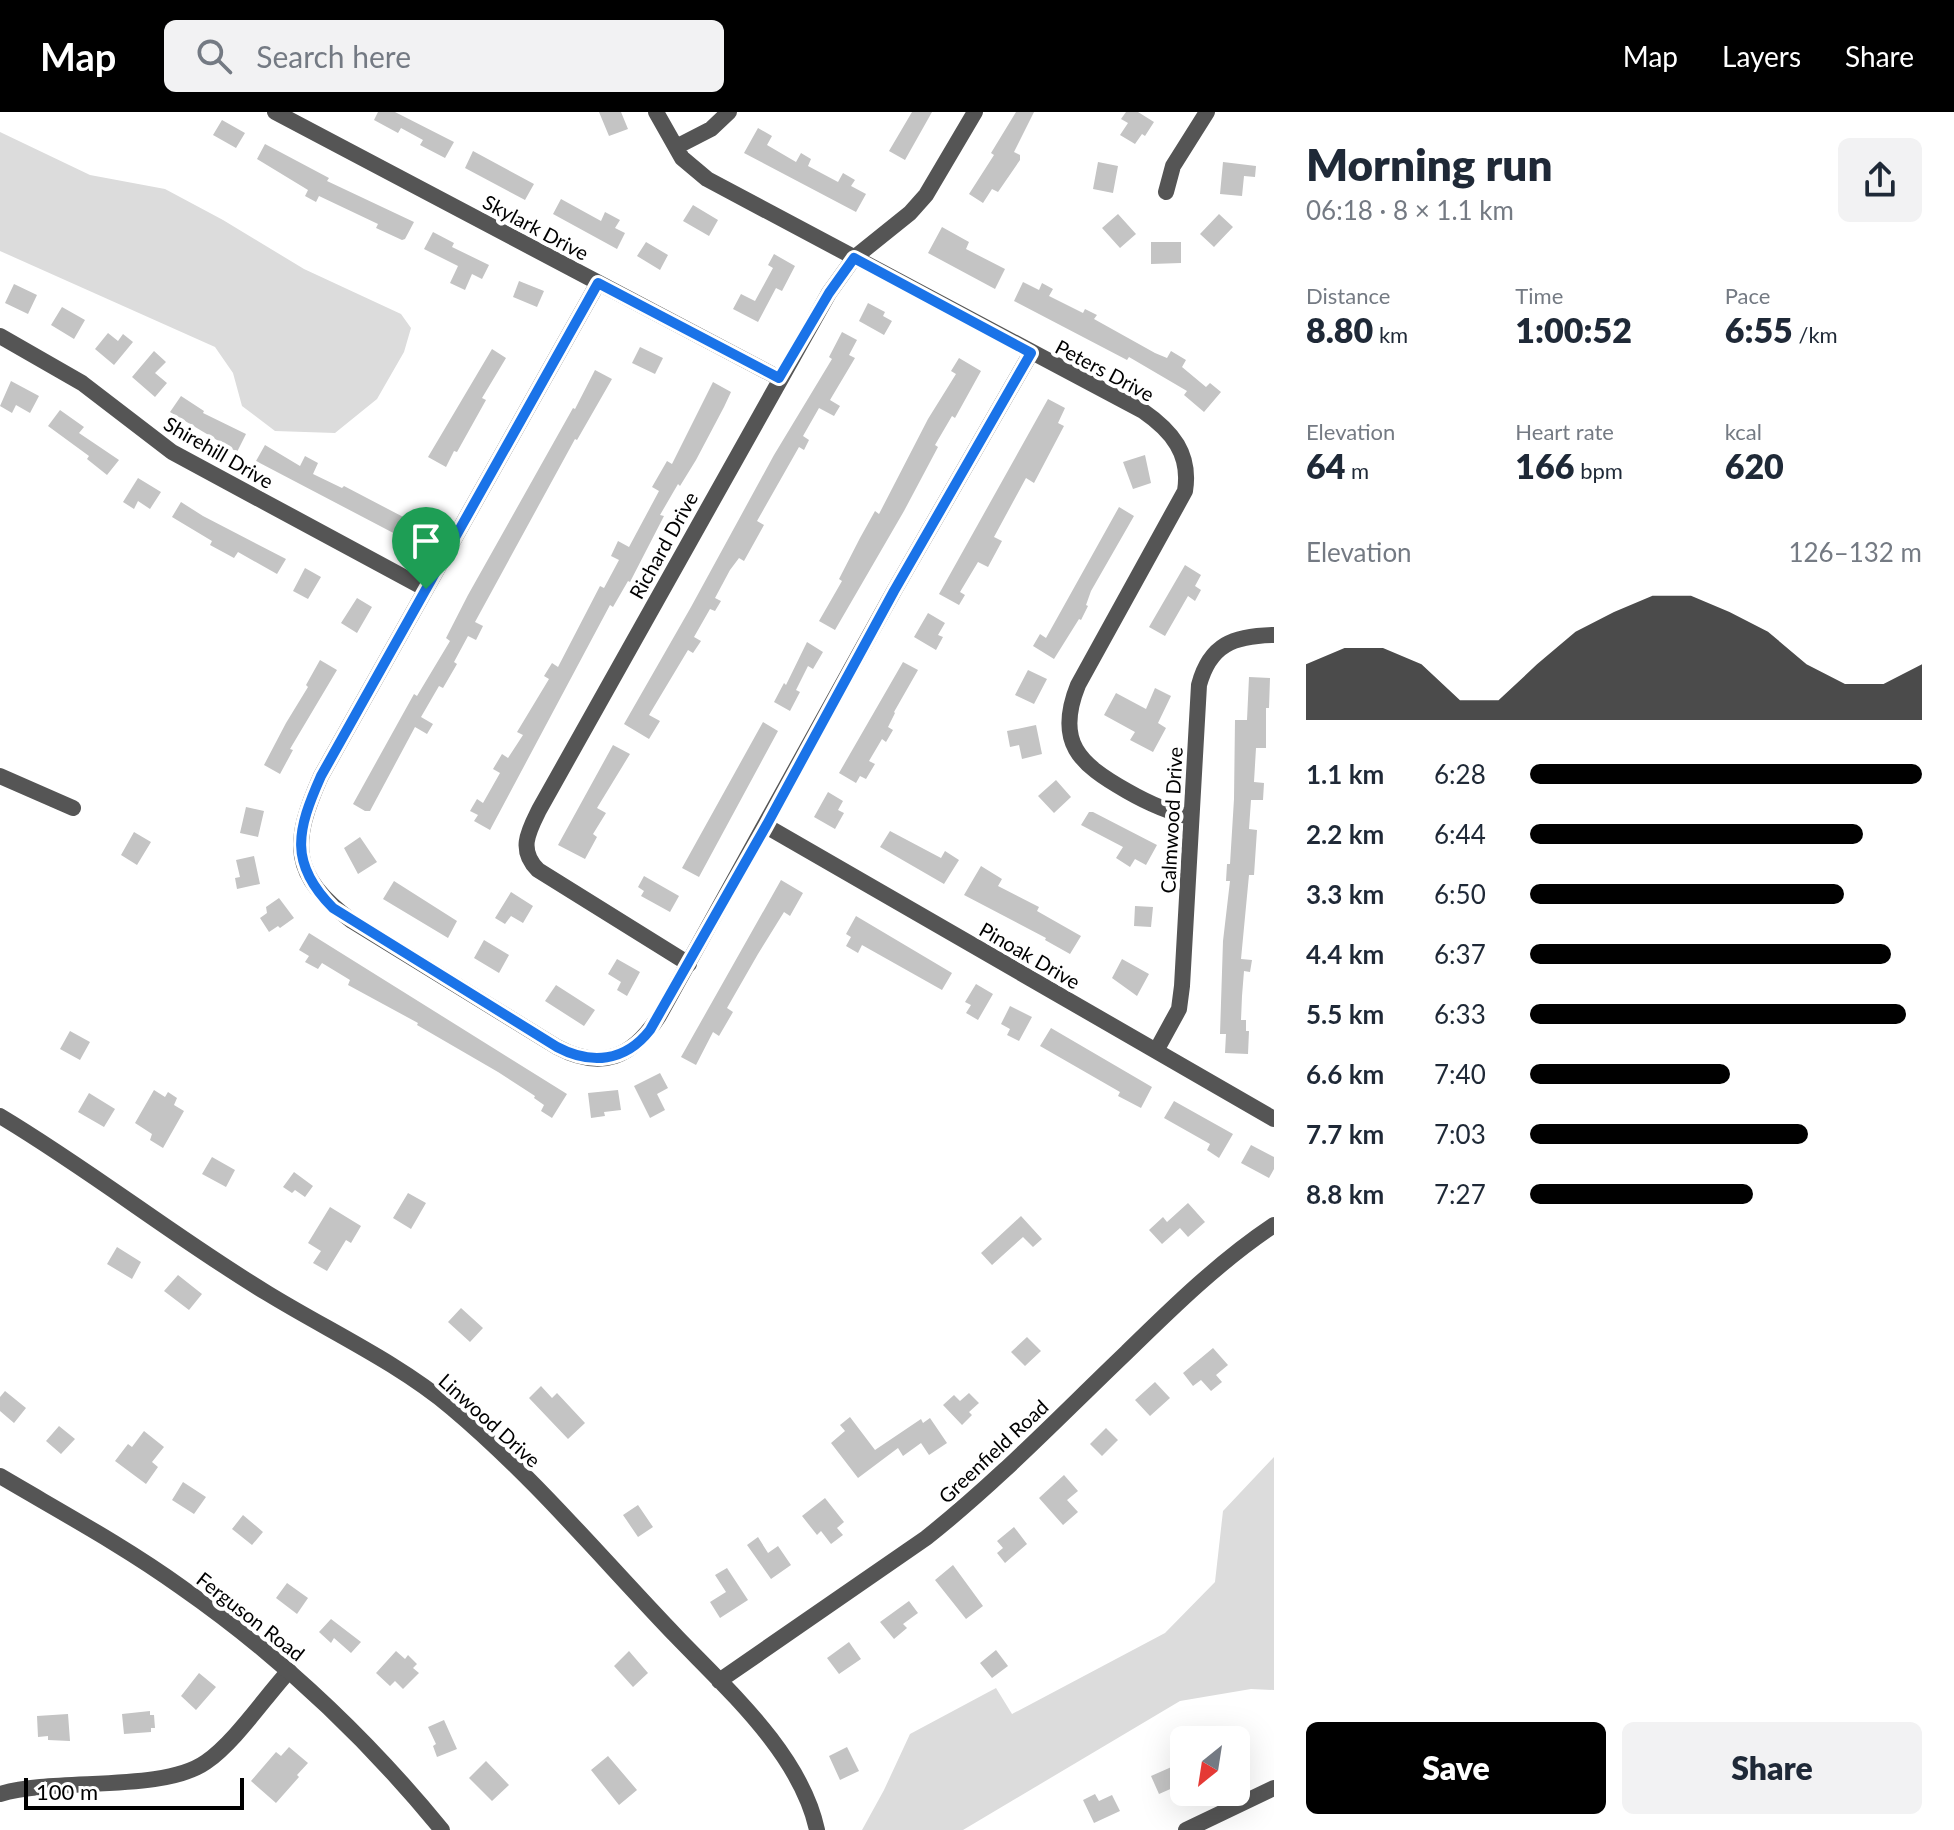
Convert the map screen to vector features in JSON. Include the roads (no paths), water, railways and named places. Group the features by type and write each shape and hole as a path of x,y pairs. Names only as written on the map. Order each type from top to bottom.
{"street":[{"name":"Skylark Drive","path":"275,112 779,378"},
{"name":"Peters Drive","path":"656,112 689,166 707,179 1143,411 1171,434 1185,463 1185,491 1078,685 1070,716 1074,743 1087,766 1158,808 1191,817"},
{"path":"676,147 711,129 729,112"},
{"name":"Richard Drive","path":"689,964 538,870 527,853 526,839 539,810 829,293 854,258 910,213 926,195 975,112"},
{"path":"1166,192 1173,166 1207,112"},
{"path":"598,283 311,800 303,823 300,848 311,882 333,908 557,1047 591,1060 627,1052 644,1038 689,964 894,591 1031,353"},
{"name":"Shirehill Drive","path":"0,336 82,383 172,452 426,589"},
{"name":"Calmwood Drive","path":"1156,1051 1179,1009 1182,986 1202,673 1213,655 1230,641 1242,636 1273,635"},
{"path":"0,776 73,808"},
{"name":"Pinoak Drive","path":"766,826 1274,1119"},
{"name":"Linwood Drive","path":"0,1116 266,1293 397,1369 450,1407 512,1463 576,1528 719,1681 794,1769 806,1792 817,1830"},
{"name":"Greenfield Road","path":"719,1681 959,1512 1015,1462 1181,1299 1274,1225"},
{"name":"Ferguson Road","path":"0,1476 179,1585 251,1638 373,1750 442,1830"},
{"path":"0,1794 37,1787 155,1778 193,1769 210,1760 222,1748 289,1671"},
{"path":"1186,1830 1274,1788"}]}
